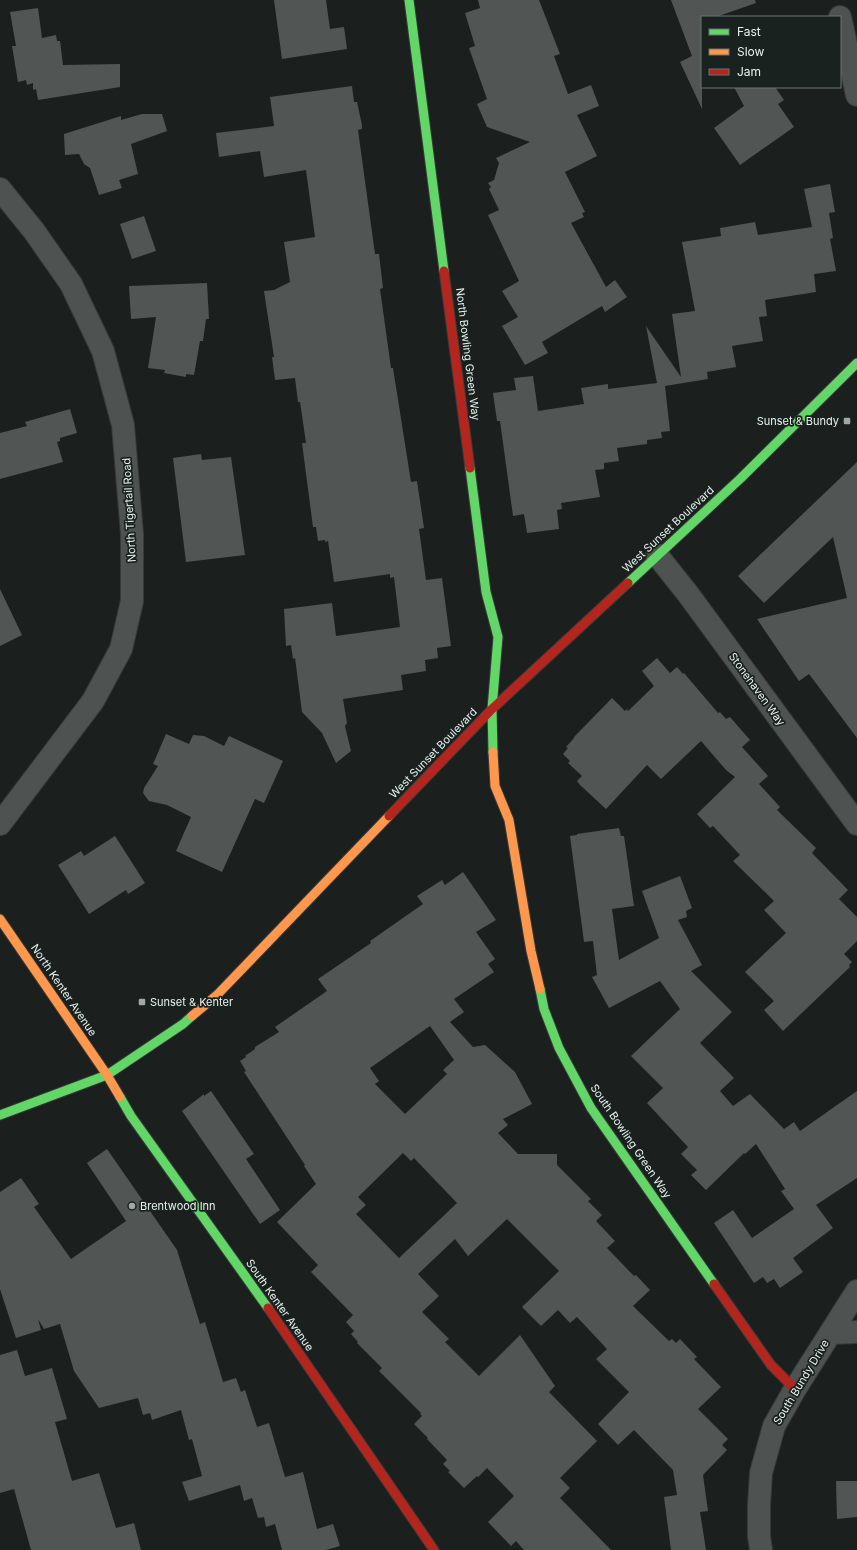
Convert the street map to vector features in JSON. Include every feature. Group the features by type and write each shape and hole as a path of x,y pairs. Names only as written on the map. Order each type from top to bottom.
{"street":[{"name":"North Bowling Green Way","path":"410,0 486,592 498,637 492,709"},
{"path":"836,0 840,16"},
{"path":"841,22 857,95"},
{"name":"North Tigertail Road","path":"0,189 34,231 71,284 102,351 123,425 132,534 132,601 121,649 93,701 0,824"},
{"name":"West Sunset Boulevard","path":"0,1115 107,1075 182,1024 217,995 492,709 741,478 857,364"},
{"name":"Stonehaven Way","path":"657,555 688,594 857,824"},
{"name":"South Bowling Green Way","path":"492,709 495,786 509,820 531,951 544,1009 559,1048 591,1108 771,1365 795,1389"},
{"name":"North Kenter Avenue","path":"0,919 107,1075"},
{"name":"South Kenter Avenue","path":"107,1075 131,1116 250,1282 434,1550"},
{"name":"South Bundy Drive","path":"761,1550 759,1536 761,1474 774,1426 795,1389 857,1291"},
{"path":"831,1333 857,1332"}],"building":[{"path":"274,0 326,0 330,29 344,27 347,49 282,59"},
{"path":"478,0 539,0 560,54 554,56 568,94 591,85 599,106 577,115 597,156 565,172 585,212 582,213 584,217 571,223 606,287 615,280 627,297 605,312 602,306 542,342 548,353 525,365 502,326 518,317 502,291 519,281 488,215 499,210 489,189 491,187 488,183 494,180 499,163 496,158 530,142 487,127 477,104 487,99 469,48 475,46 465,13 480,8"},
{"path":"671,0 755,0 756,3 719,16 701,16 702,109 680,62 692,56"},
{"path":"38,8 42,38 56,35 57,41 60,41 63,65 120,64 120,87 38,100 36,89 33,90 33,83 27,85 26,80 18,82 12,46 16,46 10,12"},
{"path":"352,86 354,102 357,102 362,125 362,129 358,130 375,254 379,254 383,288 380,289 391,368 393,368 411,482 417,481 424,528 419,529 426,580 442,578 451,646 437,648 438,658 425,660 426,671 401,675 403,690 343,699 347,723 345,726 351,751 336,763 322,733 302,712 295,658 293,659 291,645 286,646 284,609 332,603 336,636 400,627 394,577 390,578 390,574 334,582 328,541 318,541 316,527 313,527 302,443 306,443 295,378 275,380 272,357 274,357 264,291 274,290 290,282 284,242 315,237 306,170 264,177 260,151 219,157 216,133 274,126 270,97"},
{"path":"735,88 776,88 784,100 778,104 794,127 740,165 714,128 744,106"},
{"path":"142,114 162,114 167,131 131,144 138,174 119,180 122,188 99,195 90,168 84,164 79,154 65,155 64,134 121,116 121,120"},
{"path":"830,184 835,212 829,213 833,238 830,239 836,271 814,274 816,292 765,300 767,316 759,317 763,341 732,346 736,367 707,372 708,379 665,386 670,431 661,432 662,438 647,440 647,444 617,448 619,461 604,463 604,469 595,470 600,497 561,503 562,509 557,510 559,529 527,533 524,514 513,516 500,421 497,421 493,393 516,390 514,378 533,376 538,411 584,404 581,388 608,384 608,389 657,383 646,326 681,377 672,314 695,311 682,242 721,236 720,228 755,222 758,235 812,227 804,189"},
{"path":"144,216 156,251 132,259 120,224"},
{"path":"207,283 209,319 206,319 203,341 200,341 194,375 186,374 186,377 164,373 165,370 148,368 156,317 131,319 129,286"},
{"path":"70,409 77,433 60,438 60,441 57,442 63,462 0,479 0,433 27,426 25,422"},
{"path":"201,454 202,460 231,457 245,555 186,562 173,458"},
{"path":"857,462 857,738 809,674 799,681 757,619 847,598 833,537 764,603 738,576"},
{"path":"0,589 22,635 0,646"},
{"path":"657,658 670,673 677,667 683,674 684,673 718,713 720,712 726,719 730,717 750,740 742,747 768,776 759,784 780,807 777,810 816,848 812,853 848,890 839,899 857,917 857,941 844,954 852,962 849,965 850,967 783,1031 764,1010 774,1001 745,972 786,933 764,910 774,901 733,861 740,855 713,826 710,828 697,814 735,777 726,770 701,741 661,779 647,765 606,809 580,785 577,781 582,776 568,763 570,761 563,754 568,748 566,747 574,737 612,698 625,711 627,709 628,711 654,686 642,671"},
{"path":"166,734 189,744 193,735 204,736 224,746 229,736 283,761 264,803 255,799 222,872 176,851 191,817 167,805 149,801 143,793 144,788 158,766 153,764"},
{"path":"619,828 621,836 624,836 634,906 612,909 619,960 659,938 642,891 680,876 692,908 686,911 687,917 678,920 702,965 691,971 732,1012 700,1043 734,1078 720,1091 733,1106 750,1094 784,1129 794,1122 800,1131 857,1091 857,1178 816,1205 833,1228 793,1258 803,1272 780,1288 774,1279 767,1283 763,1277 754,1283 714,1223 733,1210 752,1238 794,1209 781,1191 785,1189 756,1144 745,1154 744,1153 706,1190 691,1175 697,1170 681,1154 688,1147 647,1103 663,1088 631,1056 680,1009 660,981 609,1008 592,977 597,975 593,941 584,942 570,836"},
{"path":"115,836 145,883 128,894 126,890 89,914 58,865 81,851 84,856"},
{"path":"463,872 496,920 476,932 495,959 488,964 494,972 454,999 464,1012 450,1022 473,1047 485,1045 515,1072 532,1104 503,1119 508,1125 498,1133 518,1154 557,1154 557,1165 591,1199 588,1201 602,1215 596,1221 615,1241 607,1248 650,1290 633,1306 669,1341 672,1339 676,1343 680,1339 697,1357 694,1359 721,1387 698,1409 728,1439 722,1445 727,1450 703,1475 708,1511 700,1512 706,1550 671,1550 664,1497 677,1495 673,1470 634,1430 618,1445 598,1424 629,1392 596,1359 607,1349 577,1317 570,1323 558,1310 541,1326 522,1307 559,1271 507,1219 468,1256 455,1239 418,1274 439,1296 422,1312 449,1339 445,1342 479,1376 520,1335 555,1386 549,1392 597,1441 560,1478 570,1488 560,1498 611,1550 524,1550 516,1541 511,1546 488,1522 514,1496 487,1468 464,1488 448,1472 450,1471 443,1464 447,1460 414,1424 422,1416 420,1414 421,1413 379,1371 382,1368 357,1343 358,1342 351,1334 354,1331 346,1322 353,1315 311,1272 318,1265 277,1222 316,1184 244,1072 246,1071 240,1061 255,1049 255,1047 279,1032 275,1027 327,991 318,979 371,943 370,941 423,904 417,896 442,880 445,885","holes":["430,1026 454,1060 443,1070 447,1074 405,1114 375,1084 379,1081 370,1068","403,1153 411,1161 414,1158 457,1203 399,1258 356,1214 366,1205 358,1197"]},
{"path":"211,1091 254,1154 246,1159 280,1210 260,1224 182,1111 204,1094 204,1096"},
{"path":"107,1149 177,1250 200,1324 205,1322 223,1382 236,1378 241,1392 245,1390 257,1427 269,1423 285,1477 303,1472 317,1529 333,1524 340,1546 326,1550 282,1550 275,1524 266,1527 264,1517 258,1518 252,1498 244,1501 240,1485 189,1501 182,1482 202,1476 192,1439 189,1440 181,1410 152,1420 150,1413 143,1415 138,1398 99,1408 74,1371 60,1324 44,1329 38,1319 41,1330 16,1338 0,1289 0,1192 21,1178 39,1204 34,1207 71,1259 126,1221 87,1163"},
{"path":"17,1350 25,1376 52,1368 67,1419 55,1422 72,1481 99,1473 116,1528 134,1523 141,1550 31,1550 14,1489 0,1493 0,1355"},
{"path":"836,1481 857,1481 857,1517 837,1519"}],"traffic: fast":[{"path":"409,0 444,271"},
{"path":"628,583 741,478 857,363"},
{"path":"470,468 486,592 498,637 492,709 493,752"},
{"path":"540,989 544,1009 559,1048 591,1108 714,1284"},
{"path":"0,1115 107,1075 183,1024 192,1016"},
{"path":"120,1097 131,1116 268,1308"}],"traffic: slow":[{"path":"493,752 495,786 509,820 531,951 540,989"},
{"path":"192,1016 217,995 389,816"},
{"path":"0,919 107,1075 120,1097"}],"traffic: jam":[{"path":"444,271 470,468"},
{"path":"389,816 492,709 628,583"},
{"path":"714,1284 771,1365 795,1389"},
{"path":"268,1308 434,1550"}],"place":[{"name":"Sunset & Bundy","path":"847,421"},
{"name":"Sunset & Kenter","path":"142,1002"},
{"name":"Brentwood Inn","path":"132,1206"}]}
